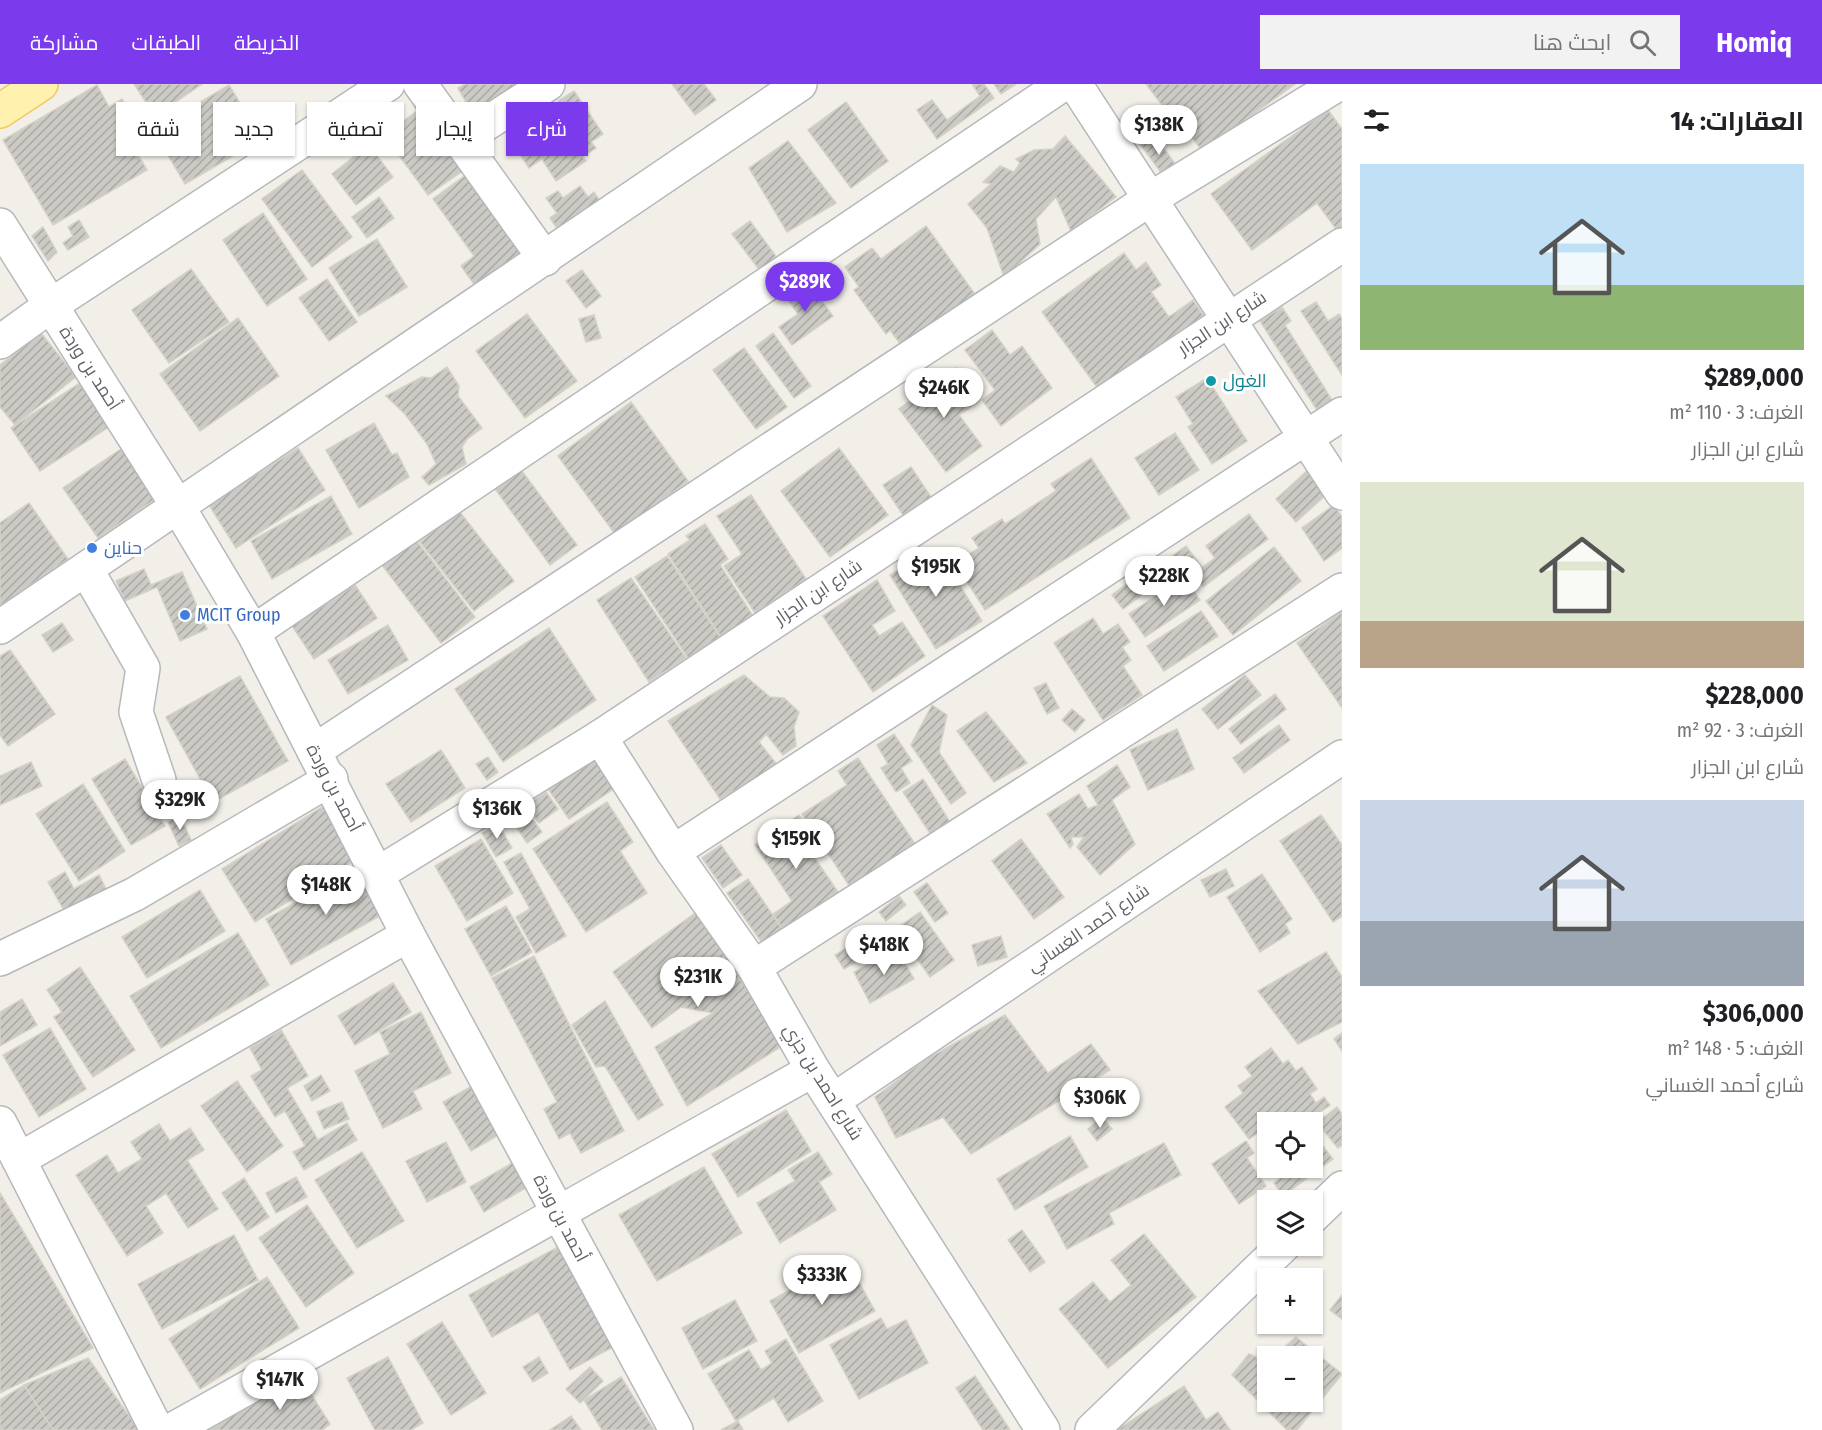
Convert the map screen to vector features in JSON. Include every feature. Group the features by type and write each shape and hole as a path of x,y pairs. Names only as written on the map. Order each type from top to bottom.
{"main road":[{"path":"0,111 41,84"}],"street":[{"path":"0,342 50,306 388,84"},
{"path":"420,84 433,102"},
{"path":"494,119 548,84"},
{"path":"0,627 800,84"},
{"path":"253,632 1064,84"},
{"path":"1075,84 1342,493"},
{"path":"314,751 1150,200 1338,84"},
{"path":"472,156 545,259"},
{"name":"أحمد بن وردة","path":"0,225 177,505 253,632 314,751 331,779 408,935 676,1430"},
{"name":"شارع ابن الجزار","path":"379,873 600,737 1342,245"},
{"path":"673,852 1342,414"},
{"path":"86,570 143,668 136,712 159,780"},
{"path":"754,968 1342,590"},
{"name":"شارع احمد بن جزي","path":"600,737 673,852 754,968 813,1070 1044,1430"},
{"name":"شارع أحمد الغساني","path":"834,1100 1342,757"},
{"path":"0,958 135,894 331,779"},
{"path":"20,1159 408,935"},
{"path":"172,1430 813,1070"},
{"path":"0,1124 20,1159 157,1430"},
{"path":"1323,1206 1342,1188"},
{"path":"1092,1430 1273,1256"}],"building":[{"path":"134,84 202,84 176,102 146,102"},
{"path":"465,84 531,84 494,106 494,102 466,102 458,88"},
{"path":"672,84 704,84 716,100 695,115"},
{"path":"972,84 984,84 994,98 937,139 917,110 932,100 947,120 980,96"},
{"path":"994,84 1016,84 1001,94"},
{"path":"1146,84 1295,84 1202,151 1172,110 1168,113"},
{"path":"97,85 109,107 116,103 116,156 139,156 147,170 53,225 3,140"},
{"path":"229,85 239,102 213,102 213,156 233,156 185,184 168,156 201,156 200,102"},
{"path":"574,91 581,102 559,102"},
{"path":"846,102 888,161 851,188 808,130"},
{"path":"1328,110 1342,129 1342,231 1339,233 1317,203 1252,250 1211,194"},
{"path":"416,112 416,156 454,156 464,170 428,195 399,156 404,156 404,121"},
{"path":"588,112 603,134 591,142 596,148 588,153"},
{"path":"1154,134 1178,168 1165,178 1140,144"},
{"path":"1065,136 1116,197 1071,231 1056,197 1036,219 1040,244 1004,277 987,228 968,204 991,184 983,182 1000,166 1014,172 1020,163 1016,159 1034,150 1053,149"},
{"path":"788,141 836,203 787,232 749,168"},
{"path":"355,156 377,156 393,177 356,205 332,174"},
{"path":"521,156 584,156 582,157 586,161 556,181 542,159 529,168"},
{"path":"302,170 352,237 312,267 262,199"},
{"path":"467,174 527,255 478,290 461,266 474,256 433,199"},
{"path":"580,186 588,197 594,192 602,204 560,233 550,218 557,213 546,198 558,191 563,198"},
{"path":"379,197 394,218 367,238 352,217"},
{"path":"263,213 307,279 267,306 223,240"},
{"path":"79,220 89,237 68,250 63,243 73,236 68,227"},
{"path":"750,221 778,259 761,272 732,234"},
{"path":"926,226 977,297 904,349 890,330 886,334 854,290 859,287 845,267 872,248 881,259"},
{"path":"43,227 57,252 48,261 32,236"},
{"path":"377,239 407,287 359,316 329,268"},
{"path":"1124,253 1136,270 1146,262 1161,285 1151,292 1169,317 1193,300 1206,319 1102,394 1042,312"},
{"path":"191,269 229,322 169,363 132,310"},
{"path":"582,270 601,296 586,308 566,281"},
{"path":"327,279 357,322 329,341 299,298"},
{"path":"807,281 833,316 792,345 779,327 798,314 786,297"},
{"path":"1316,302 1328,321 1339,314 1342,319 1342,375 1301,311"},
{"path":"1282,307 1291,321 1285,325 1332,400 1317,410 1260,321"},
{"path":"527,314 577,381 525,418 476,351"},
{"path":"594,315 601,338 586,342 579,319"},
{"path":"238,318 279,376 200,431 160,374"},
{"path":"992,330 1010,355 1022,346 1052,388 1001,426 982,400 995,390 965,350"},
{"path":"41,333 76,377 15,425 0,407 0,365"},
{"path":"773,333 811,386 794,398 756,346"},
{"path":"744,348 787,407 756,429 713,370"},
{"path":"447,367 459,386 458,396 482,428 467,439 462,447 466,464 429,485 422,477 436,464 427,444 405,414 386,396 422,377 431,378"},
{"path":"956,368 979,401 959,415 982,446 946,472 899,409"},
{"path":"1207,378 1247,441 1212,464 1188,427 1193,424 1176,397"},
{"path":"83,381 112,425 40,471 11,428"},
{"path":"631,402 688,481 615,534 558,456"},
{"path":"374,423 392,455 397,453 409,477 359,508 326,450"},
{"path":"1175,433 1199,470 1159,495 1135,458"},
{"path":"133,441 167,491 98,538 63,488"},
{"path":"298,448 325,490 236,548 209,505"},
{"path":"839,448 888,515 830,557 781,491"},
{"path":"1091,458 1130,518 985,610 955,563 979,548 972,538 1002,519 1005,524 1056,491 1051,484"},
{"path":"519,467 577,545 550,565 493,486"},
{"path":"911,467 931,497 903,515 883,485"},
{"path":"1308,470 1329,492 1296,522 1276,499"},
{"path":"751,495 806,579 755,613 724,566 742,554 717,516"},
{"path":"331,496 352,534 272,579 251,541"},
{"path":"29,503 68,559 0,606 0,523"},
{"path":"1334,505 1342,517 1342,548 1324,561 1302,528"},
{"path":"459,511 514,581 474,611 420,542"},
{"path":"1249,514 1268,539 1203,587 1193,574 1215,558 1206,546"},
{"path":"705,524 728,559 720,565 753,616 721,637 668,554 690,540 686,536"},
{"path":"416,540 475,617 441,643 382,565"},
{"path":"1186,546 1201,566 1188,576 1183,568 1175,575 1164,562"},
{"path":"936,547 982,621 936,649 890,575"},
{"path":"1274,547 1301,581 1233,635 1206,601"},
{"path":"667,556 720,637 688,658 635,577"},
{"path":"1155,563 1166,577 1123,609 1112,595"},
{"name":"MCIT Group","path":"144,569 151,585 182,572 207,629 180,641 157,587 125,601 116,581"},
{"path":"1184,577 1200,600 1145,637 1129,614"},
{"path":"631,578 686,658 649,682 597,600"},
{"path":"877,580 895,611 872,625 879,636 902,622 925,656 873,692 823,616"},
{"path":"355,585 377,618 314,659 292,626"},
{"path":"1201,611 1218,636 1164,671 1147,646"},
{"path":"1342,612 1342,708 1297,643"},
{"path":"1093,618 1103,634 1118,624 1130,642 1122,647 1131,660 1123,666 1142,695 1103,720 1054,643"},
{"path":"62,623 73,640 53,652 42,635"},
{"path":"388,625 408,660 348,694 328,660"},
{"path":"549,628 596,700 503,762 455,689"},
{"path":"10,650 55,714 8,746 0,735 0,656"},
{"path":"744,675 770,697 784,698 799,712 794,727 796,746 783,755 766,734 759,742 778,766 720,799 668,721"},
{"path":"1245,675 1261,695 1218,729 1202,709"},
{"path":"240,676 288,761 213,802 166,717"},
{"path":"1046,683 1059,708 1047,714 1034,688"},
{"path":"1275,694 1286,709 1241,744 1229,729"},
{"path":"932,705 947,715 939,752 966,793 951,804 911,745"},
{"path":"1072,709 1085,720 1075,732 1062,720"},
{"path":"986,712 1027,763 994,782 957,731"},
{"path":"1279,725 1290,740 1244,773 1233,758"},
{"path":"1177,729 1194,769 1148,790 1130,750"},
{"path":"894,734 912,761 901,768 910,783 896,792 881,768 888,764 877,745"},
{"path":"441,750 465,788 411,822 386,784"},
{"path":"488,757 498,772 487,780 476,764"},
{"path":"595,758 615,788 569,819 548,789"},
{"path":"858,758 917,847 852,890 802,814 847,785 838,771"},
{"path":"125,759 165,826 131,845 92,779"},
{"path":"31,762 42,786 0,805 0,776"},
{"path":"1117,765 1130,787 1112,800 1135,844 1100,875 1077,847 1084,837 1071,837 1073,844 1070,848 1047,814 1079,794 1088,809 1098,805 1087,786"},
{"path":"923,779 950,822 931,835 903,792"},
{"path":"83,784 125,851 79,881 36,814"},
{"path":"546,792 558,809 539,823 526,805"},
{"path":"330,802 363,855 255,922 222,869"},
{"path":"607,802 633,842 620,851 647,893 586,932 533,849"},
{"path":"524,808 542,832 527,843 510,818"},
{"path":"799,815 821,847 812,854 838,892 783,930 773,914 792,901 755,845"},
{"path":"1321,815 1342,845 1342,916 1333,922 1280,841"},
{"path":"180,816 191,840 179,846 168,822"},
{"path":"498,824 512,848 496,857 482,833"},
{"path":"481,839 513,893 467,921 435,866"},
{"path":"1021,839 1064,897 1034,919 992,861"},
{"path":"721,845 742,875 723,888 702,858"},
{"path":"521,853 566,936 536,953 516,917 530,909 504,862"},
{"path":"362,866 387,912 291,965 266,919"},
{"path":"1226,869 1234,886 1210,897 1201,880"},
{"path":"65,872 74,889 99,875 106,889 65,912 48,882"},
{"path":"1262,874 1292,919 1285,924 1290,933 1260,952 1227,897"},
{"path":"748,879 785,933 765,947 727,893"},
{"path":"927,883 948,913 935,922 914,892"},
{"path":"200,890 225,931 147,978 122,937"},
{"path":"899,896 906,905 886,921 879,912"},
{"path":"506,906 532,952 491,976 465,929"},
{"path":"698,911 782,1046 687,1106 655,1047 713,1013 681,1007 652,1028 613,972"},
{"path":"920,912 954,960 930,977 896,929"},
{"path":"888,930 895,943 882,950 875,937"},
{"path":"238,933 269,985 161,1048 130,996"},
{"path":"1001,936 1007,957 978,966 972,945"},
{"path":"856,942 865,957 844,969 835,955"},
{"path":"897,949 914,979 870,1003 854,972"},
{"path":"1326,952 1342,977 1342,1022 1298,1044 1258,991"},
{"path":"534,956 624,1131 581,1153 570,1133 559,1139 544,1109 557,1102 492,978"},
{"path":"80,967 135,1050 93,1077 54,1017 62,1012 47,990"},
{"path":"393,983 411,1012 355,1045 338,1016"},
{"path":"22,999 37,1025 0,1046 0,1012"},
{"path":"605,1001 663,1105 638,1120 605,1066 596,1067 572,1025"},
{"path":"421,1012 451,1073 413,1091 422,1109 383,1128 355,1071 390,1054 380,1032"},
{"path":"1005,1015 1048,1073 1091,1044 1110,1070 971,1154 943,1117 896,1138 875,1097 925,1060"},
{"path":"50,1028 86,1089 39,1117 3,1055"},
{"path":"281,1030 308,1076 287,1088 318,1140 347,1123 357,1140 304,1170 293,1152 305,1146 285,1111 275,1117 251,1076 262,1070 250,1048"},
{"path":"1342,1033 1342,1051 1334,1039"},
{"path":"1271,1048 1283,1064 1288,1060 1296,1071 1302,1067 1317,1089 1310,1094 1316,1103 1324,1097 1330,1105 1320,1112 1257,1112 1257,1134 1249,1139 1225,1107 1243,1093 1238,1086 1252,1076 1245,1067"},
{"path":"321,1075 330,1091 312,1101 304,1086"},
{"path":"237,1081 283,1146 247,1172 201,1106"},
{"path":"474,1085 502,1133 471,1151 443,1102"},
{"path":"342,1102 349,1119 324,1129 317,1112"},
{"path":"1337,1107 1342,1114 1342,1145 1338,1148 1323,1130 1323,1118"},
{"path":"786,1110 811,1151 738,1197 712,1154"},
{"path":"1102,1117 1112,1129 1097,1141 1088,1129"},
{"path":"159,1124 170,1141 190,1128 204,1150 187,1160 218,1209 188,1228 166,1193 146,1206 163,1233 127,1256 76,1175 107,1155 118,1173 142,1159 131,1142"},
{"path":"1070,1136 1088,1167 1015,1210 997,1179"},
{"path":"1246,1141 1254,1153 1247,1158 1257,1173 1257,1178 1261,1178 1266,1186 1239,1204 1212,1164"},
{"path":"446,1142 466,1182 427,1202 406,1161"},
{"path":"1164,1143 1181,1175 1109,1213 1114,1224 1067,1249 1044,1206"},
{"path":"1323,1146 1333,1159 1323,1166"},
{"path":"362,1152 404,1221 357,1248 315,1180"},
{"path":"818,1152 832,1174 819,1182 836,1210 780,1243 757,1203 795,1181 788,1170"},
{"path":"514,1162 529,1186 484,1212 470,1187"},
{"path":"704,1167 742,1233 657,1281 619,1215"},
{"path":"296,1177 307,1197 276,1213 266,1193"},
{"path":"244,1178 269,1217 247,1231 222,1193"},
{"path":"1280,1178 1307,1178 1291,1190 1279,1190 1274,1183"},
{"path":"0,1193 93,1348 0,1393"},
{"path":"307,1205 354,1273 306,1307 259,1238"},
{"path":"1022,1230 1045,1262 1030,1272 1008,1240"},
{"path":"1144,1234 1196,1297 1108,1368 1059,1309 1093,1282 1110,1302 1131,1285 1111,1260"},
{"path":"234,1235 258,1280 162,1329 138,1284"},
{"path":"558,1247 613,1347 570,1370 538,1312 492,1337 469,1295"},
{"path":"846,1259 875,1311 799,1353 770,1301"},
{"path":"267,1277 299,1328 200,1389 169,1339"},
{"path":"1342,1295 1342,1319 1330,1310"},
{"path":"735,1300 757,1341 703,1369 682,1328"},
{"path":"881,1318 887,1329 906,1320 928,1363 859,1399 830,1345"},
{"path":"442,1322 486,1393 451,1415 407,1344"},
{"path":"1296,1337 1307,1346 1286,1346"},
{"path":"786,1339 823,1401 788,1422 774,1398 736,1421 708,1374 749,1350 761,1370 772,1363 765,1351"},
{"path":"1249,1354 1257,1357 1257,1400 1232,1375"},
{"path":"388,1357 423,1423 411,1430 375,1430 347,1378"},
{"path":"539,1357 548,1373 533,1382 523,1367"},
{"path":"88,1358 139,1430 53,1430 24,1385"},
{"path":"1323,1359 1342,1374 1323,1398"},
{"path":"590,1367 603,1381 580,1403 566,1389"},
{"path":"298,1373 330,1424 322,1430 210,1430"},
{"path":"975,1376 1010,1430 983,1430 956,1388"},
{"path":"621,1377 654,1430 602,1430 584,1400"},
{"path":"24,1385 53,1430 0,1430 0,1400"},
{"path":"1184,1386 1206,1420 1218,1412 1230,1430 1117,1430"},
{"path":"1269,1412 1311,1412 1297,1430 1287,1430"},
{"path":"571,1416 581,1430 550,1430"},
{"path":"738,1421 743,1430 721,1430"}],"place":[{"name":"الغول","path":"1211,381"},
{"name":"حناين","path":"92,548"},
{"name":"MCIT Group","path":"185,615"}]}
